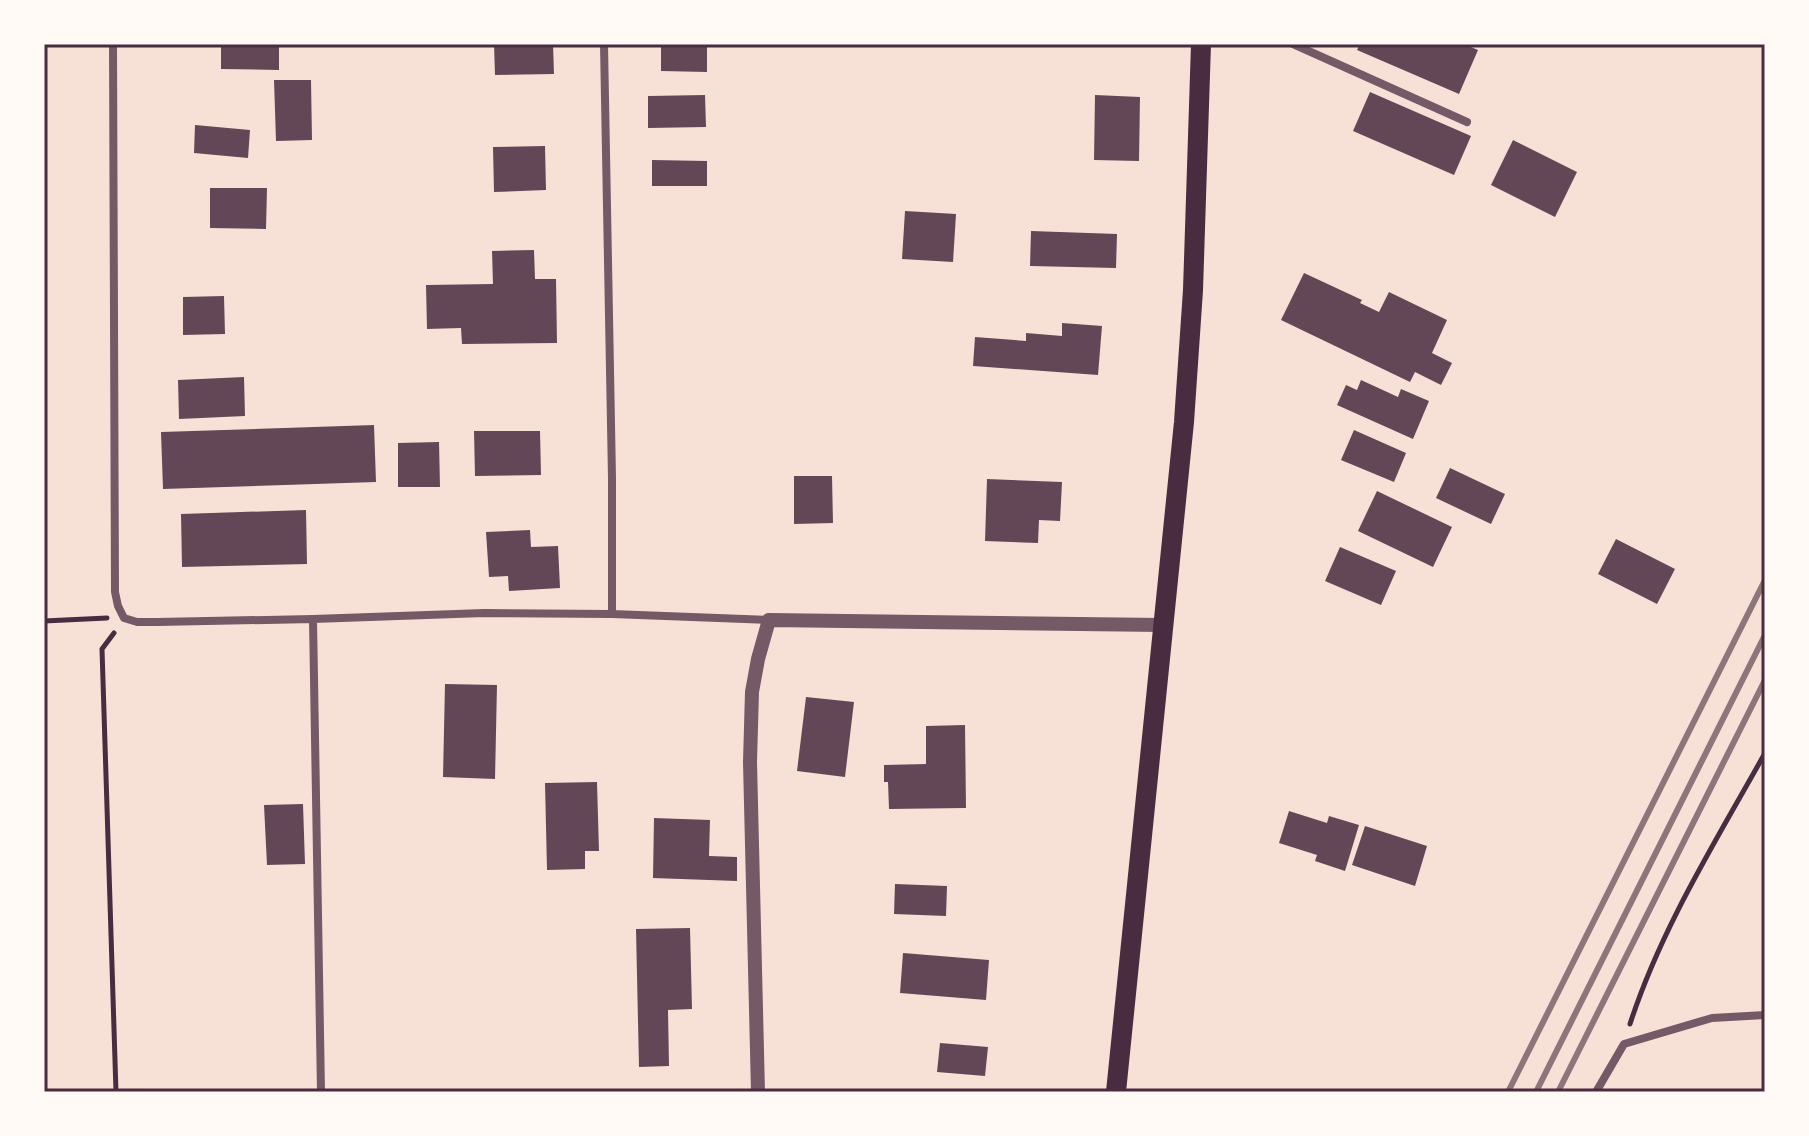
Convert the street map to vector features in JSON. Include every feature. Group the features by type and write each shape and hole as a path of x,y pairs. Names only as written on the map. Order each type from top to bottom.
{"main road":[{"path":"1116,1092 1184,422 1193,290 1201,44"}],"street":[{"path":"113,44 115,592 125,618 147,622 484,613 1162,625"},
{"path":"604,44 612,614"},
{"path":"1293,44 1467,122"},
{"path":"313,619 321,1092"},
{"path":"758,1092 751,734 752,692 769,620"},
{"path":"1599,1091 1624,1044 1712,1018 1765,1015"}],"path":[{"path":"44,621 125,618"},
{"path":"116,1092 102,649 125,618"},
{"path":"1624,1044 1639,996 1673,920 1765,753"},
{"path":"44,1084 44,1092"}],"building":[{"path":"221,44 279,44 279,70 221,69"},
{"path":"494,44 553,44 554,74 495,75"},
{"path":"661,44 707,44 707,72 661,71"},
{"path":"1360,44 1464,44 1478,50 1459,94 1357,50"},
{"path":"274,80 311,80 312,140 276,141"},
{"path":"1370,92 1471,136 1454,175 1353,131"},
{"path":"705,95 706,127 648,128 648,96"},
{"path":"1095,95 1140,97 1139,161 1094,160"},
{"path":"195,125 250,130 248,158 194,153"},
{"path":"1513,140 1577,172 1555,217 1491,185"},
{"path":"545,146 546,190 494,192 493,147"},
{"path":"652,160 707,161 707,186 652,186"},
{"path":"210,188 267,188 266,229 210,228"},
{"path":"905,211 956,214 953,262 902,259"},
{"path":"1031,231 1117,234 1116,268 1030,266"},
{"path":"534,250 535,279 556,279 557,343 462,344 461,328 427,329 426,285 493,284 492,251"},
{"path":"1304,273 1362,300 1360,303 1379,312 1389,292 1447,320 1432,353 1452,363 1441,385 1415,372 1410,382 1281,320"},
{"path":"224,296 225,334 183,335 183,297"},
{"path":"1062,323 1102,326 1098,375 973,366 975,337 1026,341 1026,333 1062,336"},
{"path":"244,377 245,416 179,419 178,380"},
{"path":"1361,380 1398,397 1401,389 1429,401 1413,439 1337,405 1346,385 1357,390"},
{"path":"374,425 376,482 163,489 161,432"},
{"path":"1354,430 1406,453 1394,482 1341,460"},
{"path":"474,431 540,431 541,475 475,476"},
{"path":"439,442 440,487 398,487 398,443"},
{"path":"1450,468 1505,494 1491,524 1436,498"},
{"path":"794,476 832,476 833,523 794,524"},
{"path":"987,479 1062,482 1060,521 1039,520 1038,543 985,541"},
{"path":"1377,491 1452,527 1433,567 1358,531"},
{"path":"306,510 307,564 182,567 181,514"},
{"path":"530,530 531,547 558,546 560,588 509,591 508,576 489,577 486,532"},
{"path":"1616,539 1675,569 1657,604 1598,574"},
{"path":"1340,547 1396,571 1381,605 1325,581"},
{"path":"445,684 497,685 495,779 443,777"},
{"path":"806,697 854,702 845,777 797,771"},
{"path":"965,725 966,808 889,809 884,765 926,764 926,726"},
{"path":"597,782 599,851 585,851 585,869 547,870 545,783"},
{"path":"303,804 305,864 267,865 264,805"},
{"path":"1289,811 1327,823 1329,816 1359,825 1345,871 1315,861 1317,855 1279,843"},
{"path":"654,818 710,820 709,856 737,857 737,881 653,878"},
{"path":"1365,826 1427,846 1415,886 1352,865"},
{"path":"895,884 947,886 946,916 894,914"},
{"path":"690,928 692,1009 668,1010 669,1066 639,1067 636,929"},
{"path":"903,953 989,960 986,1000 900,993"},
{"path":"940,1043 988,1047 985,1076 937,1072"}],"railway":[{"path":"1508,1092 1765,580"},
{"path":"1536,1092 1765,635"},
{"path":"1558,1092 1765,680"}]}
